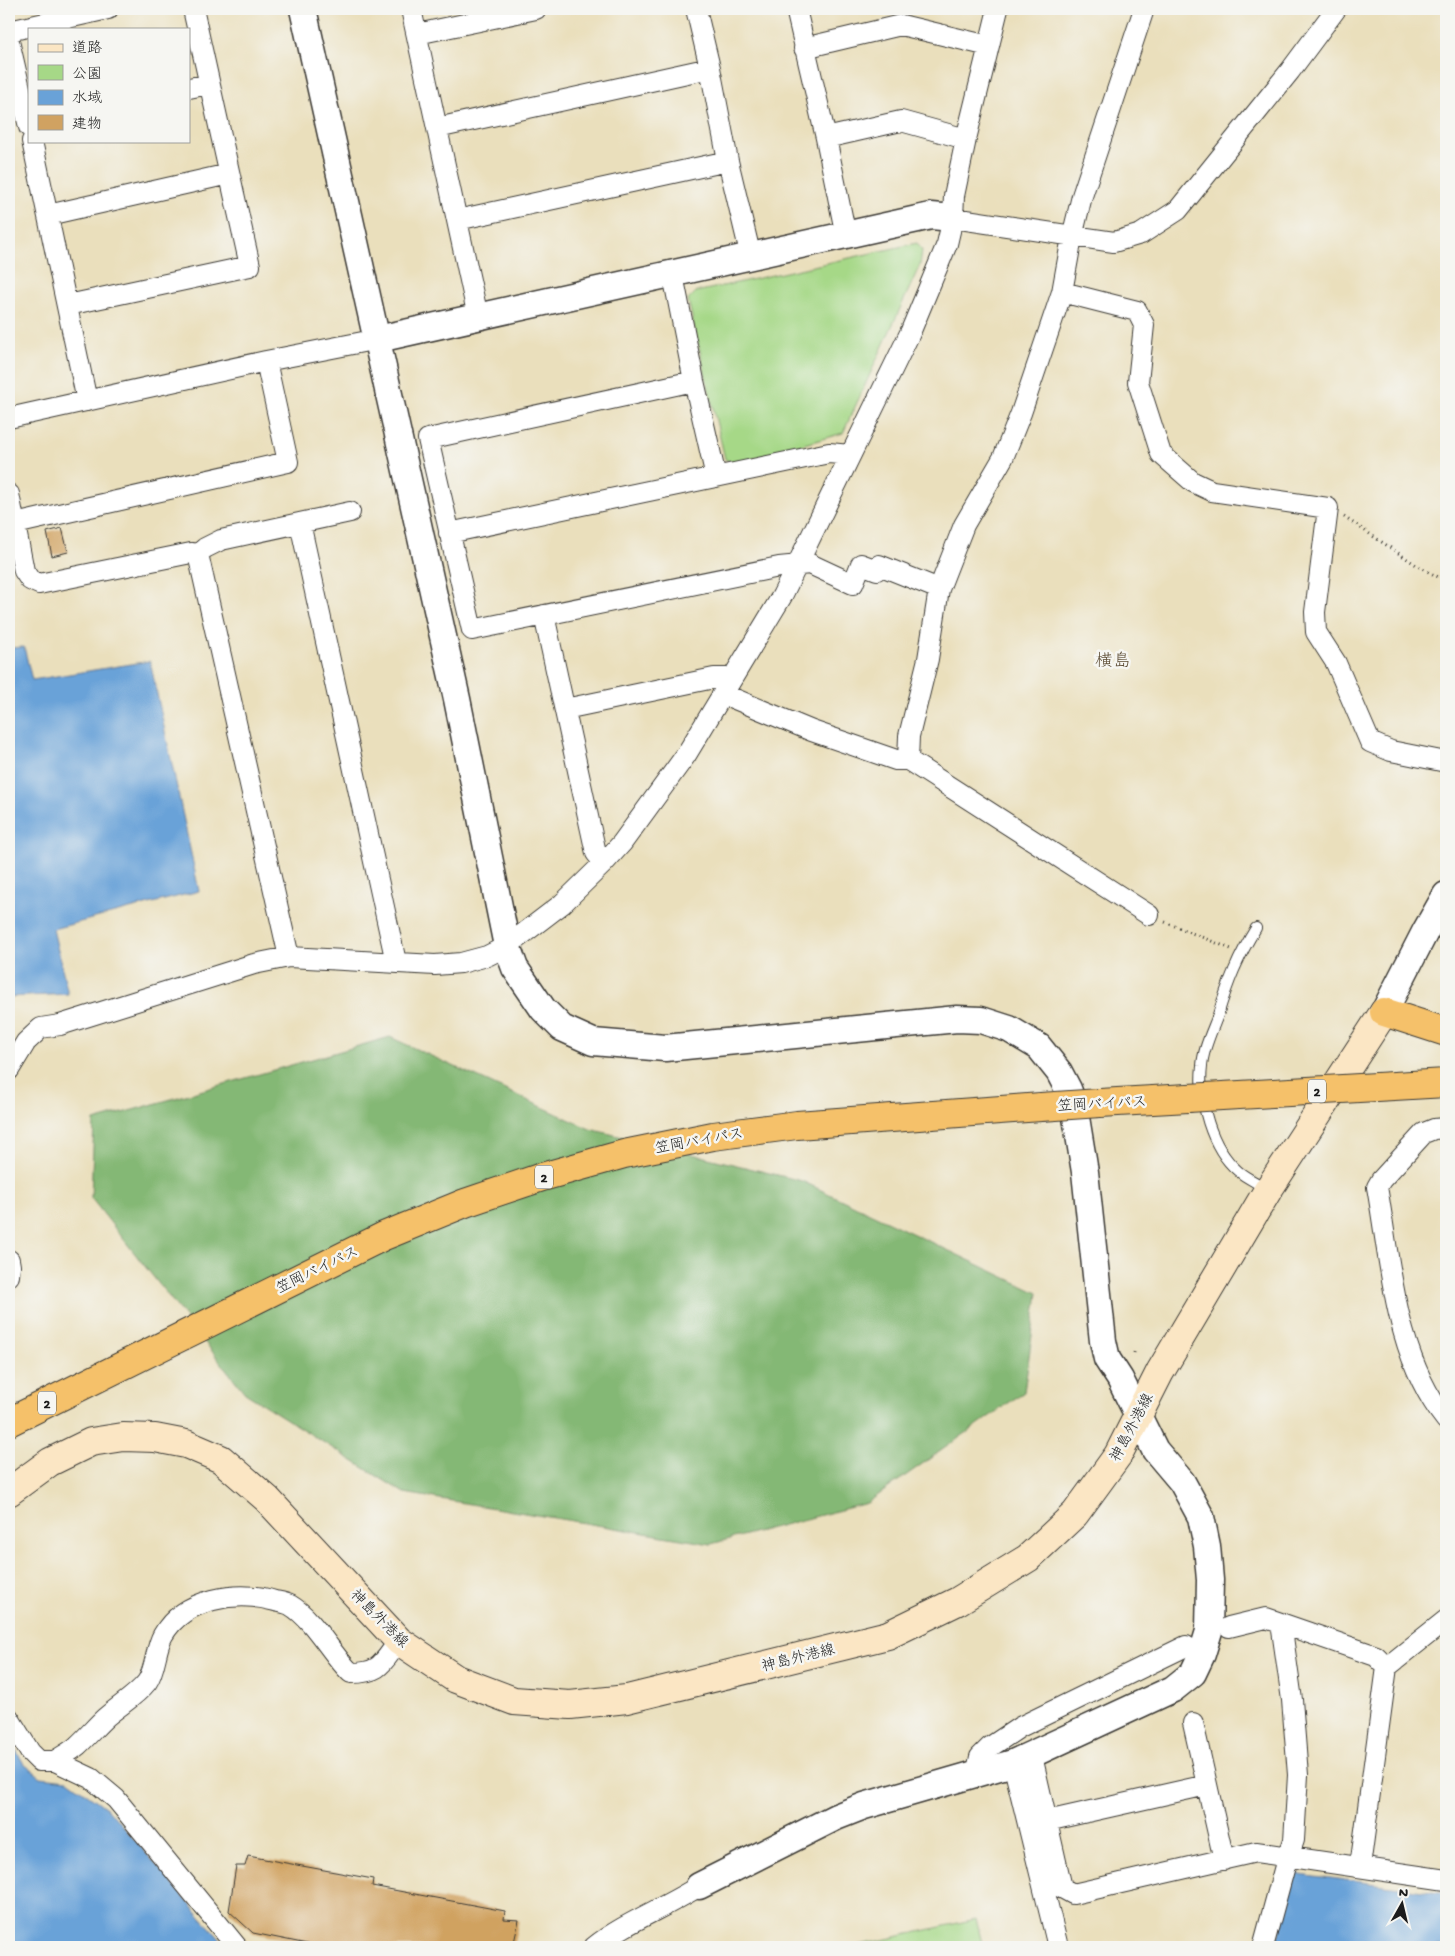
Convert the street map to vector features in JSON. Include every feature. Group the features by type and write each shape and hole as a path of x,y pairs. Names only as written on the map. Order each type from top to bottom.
{"highway":[{"path":"1384,1012 1446,1032"},
{"name":"笠岡バイパス","path":"9,1422 384,1236 465,1203 542,1177 624,1154 713,1136 769,1128 882,1117 1446,1083"}],"main road":[{"name":"神島外港線","path":"9,1492 50,1462 91,1442 123,1437 155,1438 186,1444 221,1459 267,1498 399,1641 456,1679 514,1701 570,1705 627,1699 888,1635 958,1601 1028,1558 1075,1514 1118,1455 1160,1372 1268,1190 1384,1012"}],"street":[{"path":"9,31 108,9"},
{"path":"68,305 250,266 193,9"},
{"path":"304,9 457,699 507,946 515,968 543,1009 562,1028 593,1042 664,1048 957,1019 981,1020 1009,1028 1039,1047 1059,1072 1074,1104 1085,1172 1103,1341 1108,1359 1120,1378 1155,1450 1182,1482 1201,1516 1208,1546 1210,1580 1209,1631 1202,1654 1193,1673 1174,1689 1111,1716 1023,1760 864,1806 836,1817 699,1886 604,1939 594,1947"},
{"path":"411,9 478,317"},
{"path":"416,34 536,9"},
{"path":"696,9 710,68 728,161 751,257"},
{"path":"796,9 826,138 846,236"},
{"path":"9,1070 26,1042 41,1028 60,1025 254,964 289,957 435,965 461,963 487,956 507,946 562,904 604,863 622,843 686,755 782,596 910,333 947,244 953,218 954,196 966,139 998,9"},
{"path":"908,760 909,736 928,659 939,589 964,525 1003,458 1021,413 1062,292 1082,196 1144,9"},
{"path":"9,418 673,275 931,216 1114,242 1140,234 1178,210 1290,72 1336,9"},
{"path":"804,48 900,17 989,46"},
{"path":"9,40 28,123"},
{"path":"437,128 710,68"},
{"path":"190,88 209,84"},
{"path":"826,138 901,121 966,139"},
{"path":"32,142 87,401"},
{"path":"457,220 728,161"},
{"path":"48,215 229,174"},
{"path":"673,275 694,381 716,477"},
{"path":"1062,292 1137,311 1144,324 1138,382 1161,454 1172,465 1194,482 1212,491 1328,508 1315,612 1316,632 1336,663 1370,742 1390,751 1446,762"},
{"path":"15,524 288,462 266,362"},
{"path":"694,381 428,439 472,630 779,567 797,565 810,564 853,584 861,564 878,570 879,565 939,589"},
{"path":"449,533 829,453 850,455"},
{"path":"9,494 24,571 30,580 38,584 191,553 198,554 221,540 350,512"},
{"path":"300,523 396,962"},
{"path":"198,554 289,957"},
{"path":"544,615 596,853 604,863"},
{"path":"565,709 714,678 812,731 896,760 908,760 1149,915"},
{"path":"1384,1012 1424,932 1446,895"},
{"path":"1446,1128 1434,1129 1424,1133 1381,1180 1377,1187 1397,1308 1412,1356 1425,1387 1432,1402 1446,1420"},
{"path":"9,1260 9,1276"},
{"path":"55,1761 76,1747 106,1717 134,1695 148,1680 163,1635 182,1614 207,1602 232,1596 264,1597 290,1605 311,1623 332,1648 339,1662 351,1673 366,1673 379,1668 399,1641"},
{"path":"1229,1627 1266,1618 1376,1656 1387,1667"},
{"path":"1360,1867 1387,1667 1446,1620"},
{"path":"1263,1947 1294,1840 1298,1775 1293,1708 1281,1623"},
{"path":"976,1774 980,1757 990,1746 1020,1727 1186,1646"},
{"path":"9,1718 30,1752 39,1761 55,1761 90,1778 116,1799 237,1947"},
{"path":"1193,1723 1224,1860"},
{"path":"1023,1760 1047,1821 1062,1888 1073,1894 1256,1852 1446,1880"},
{"path":"1023,1760 1058,1947"},
{"path":"1047,1821 1206,1785"}],"lane":[{"path":"1256,928 1240,953 1230,977 1202,1064 1201,1086 1208,1123 1218,1147 1238,1171 1268,1190"}],"path":[{"path":"1328,508 1421,568 1446,581"},
{"path":"1149,915 1240,953"}],"green space":[{"path":"917,243 922,250 920,265 843,433 735,464 725,459 688,300 696,292"},
{"path":"390,1037 590,1129 802,1181 1038,1293 1024,1392 867,1503 711,1544 404,1493 245,1393 91,1198 94,1121"},
{"path":"976,1919 983,1947 851,1947"}],"water":[{"path":"24,647 32,680 150,661 199,891 53,929 68,994 9,997 9,648"},
{"path":"13,1745 24,1764 41,1777 68,1780 108,1809 227,1947 9,1947 9,1747"},
{"path":"1292,1873 1446,1893 1446,1947 1277,1947"}],"building":[{"path":"62,528 68,552 52,556 47,532"},
{"path":"248,1856 373,1879 372,1886 505,1911 504,1919 519,1920 513,1947 322,1947 253,1933 229,1911 236,1866 245,1866"}],"district":[{"name":"横島","path":"1113,660"}]}
